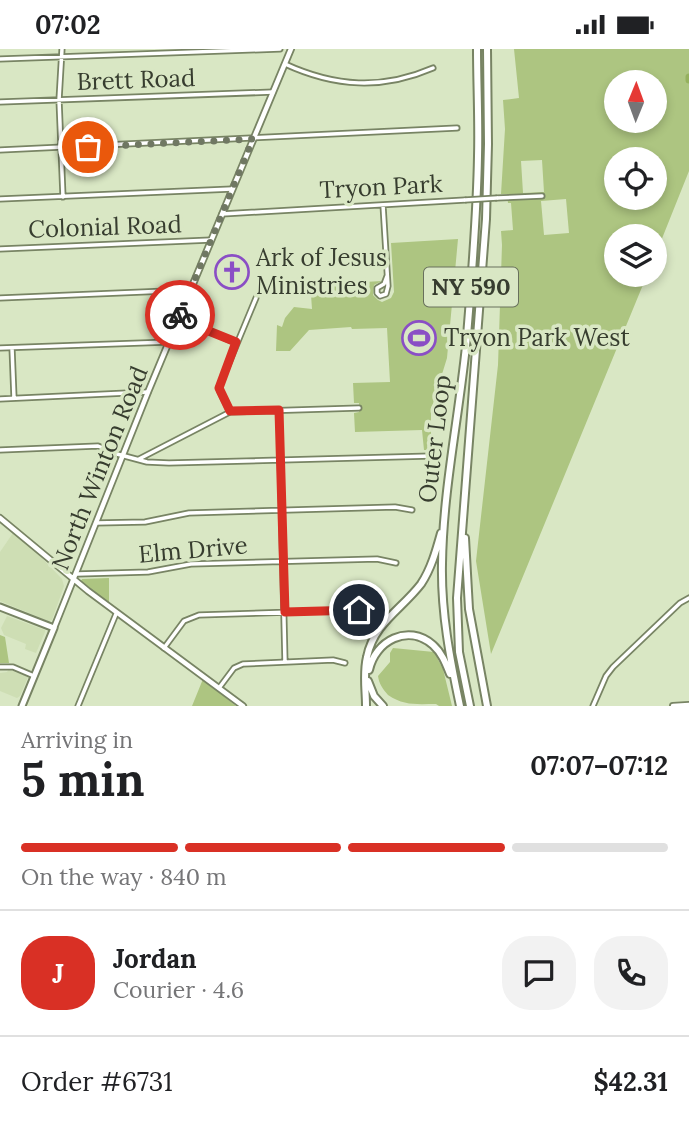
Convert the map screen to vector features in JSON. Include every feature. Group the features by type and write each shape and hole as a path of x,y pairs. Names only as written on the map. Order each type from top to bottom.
{"highway":[{"name":"Outer Loop","path":"460,705 443,606 442,551 464,363 473,256 478,154 477,49"},
{"name":"Outer Loop","path":"469,705 459,652 457,619 486,206 487,49"},
{"path":"464,503 468,596 487,706"},
{"path":"366,706 366,662 372,643 383,623 425,577 436,553 447,504"},
{"path":"366,691 374,655 386,643 405,636 423,639 435,647 442,657 460,705"},
{"path":"369,671 370,688 383,706"}],"main road":[{"name":"North Winton Road","path":"22,706 148,392 291,49"},
{"path":"0,518 116,614 243,706"},
{"path":"0,607 54,628"},
{"path":"673,706 689,705"}],"street":[{"path":"62,49 59,100 63,197"},
{"path":"0,59 280,49"},
{"path":"285,64 328,80 357,83 400,80 433,68"},
{"name":"Brett Road","path":"0,102 273,92"},
{"path":"0,150 457,128"},
{"path":"0,199 232,189"},
{"name":"Tryon Park","path":"222,213 542,196"},
{"path":"383,205 387,276 387,291 380,296 377,288 384,284 387,276"},
{"name":"Colonial Road","path":"0,249 211,240"},
{"path":"0,298 190,290"},
{"path":"230,411 219,388 256,298"},
{"path":"179,319 236,342"},
{"path":"0,348 169,342"},
{"path":"12,348 14,398"},
{"path":"0,399 148,392"},
{"path":"139,459 230,411 359,408"},
{"path":"279,410 285,662"},
{"path":"0,450 98,446 147,462 169,463 431,456"},
{"path":"96,523 150,522 189,513 395,507 412,510"},
{"name":"Elm Drive","path":"77,574 148,572 191,564 377,559 396,563"},
{"path":"593,706 606,676 613,667 689,597"},
{"path":"164,647 181,624 191,617 352,610 367,612"},
{"path":"78,706 116,614"},
{"path":"219,688 240,664 333,660 345,663"},
{"path":"0,667 13,667 34,676"}],"shaded area":[{"path":"514,49 689,49 689,171 667,226 604,224 604,287 642,287 491,654 476,561 498,365 501,231 513,230 511,203 508,203 507,194 501,194 505,129 503,100 519,98","holes":["542,160 544,192 523,193 521,161","566,199 569,233 544,235 541,201"]},
{"name":"Tryon Park West","path":"458,239 447,358 431,410 431,450 424,450 422,430 355,432 354,413 359,412 359,403 354,403 353,383 390,382 387,328 309,330 290,351 276,351 277,325 282,327 294,307 312,309 311,295 330,294 329,284 382,281 374,285 373,295 382,302 391,298 394,292 391,243"},
{"path":"13,533 62,579 64,586 52,620 48,621 0,601 0,552"},
{"path":"109,578 109,603 81,581 82,579"},
{"path":"7,616 45,630 36,653 25,649 26,644 4,635 1,628"},
{"path":"0,635 5,637 9,663 0,663"},
{"path":"393,648 434,652 443,669 452,706 405,703 388,695 378,676 390,662"},
{"path":"9,669 28,677 17,698 0,691 0,673"},
{"path":"203,679 236,706 192,706"}],"way so far":[{"path":"88,147 253,139 180,315"}],"place":[{"name":"Ark of Jesus Ministries","path":"232,272"},
{"name":"Tryon Park West","path":"419,338"}],"route":[{"path":"180,315 179,319 236,342 219,384 230,411 279,410 285,612 359,610"}]}
